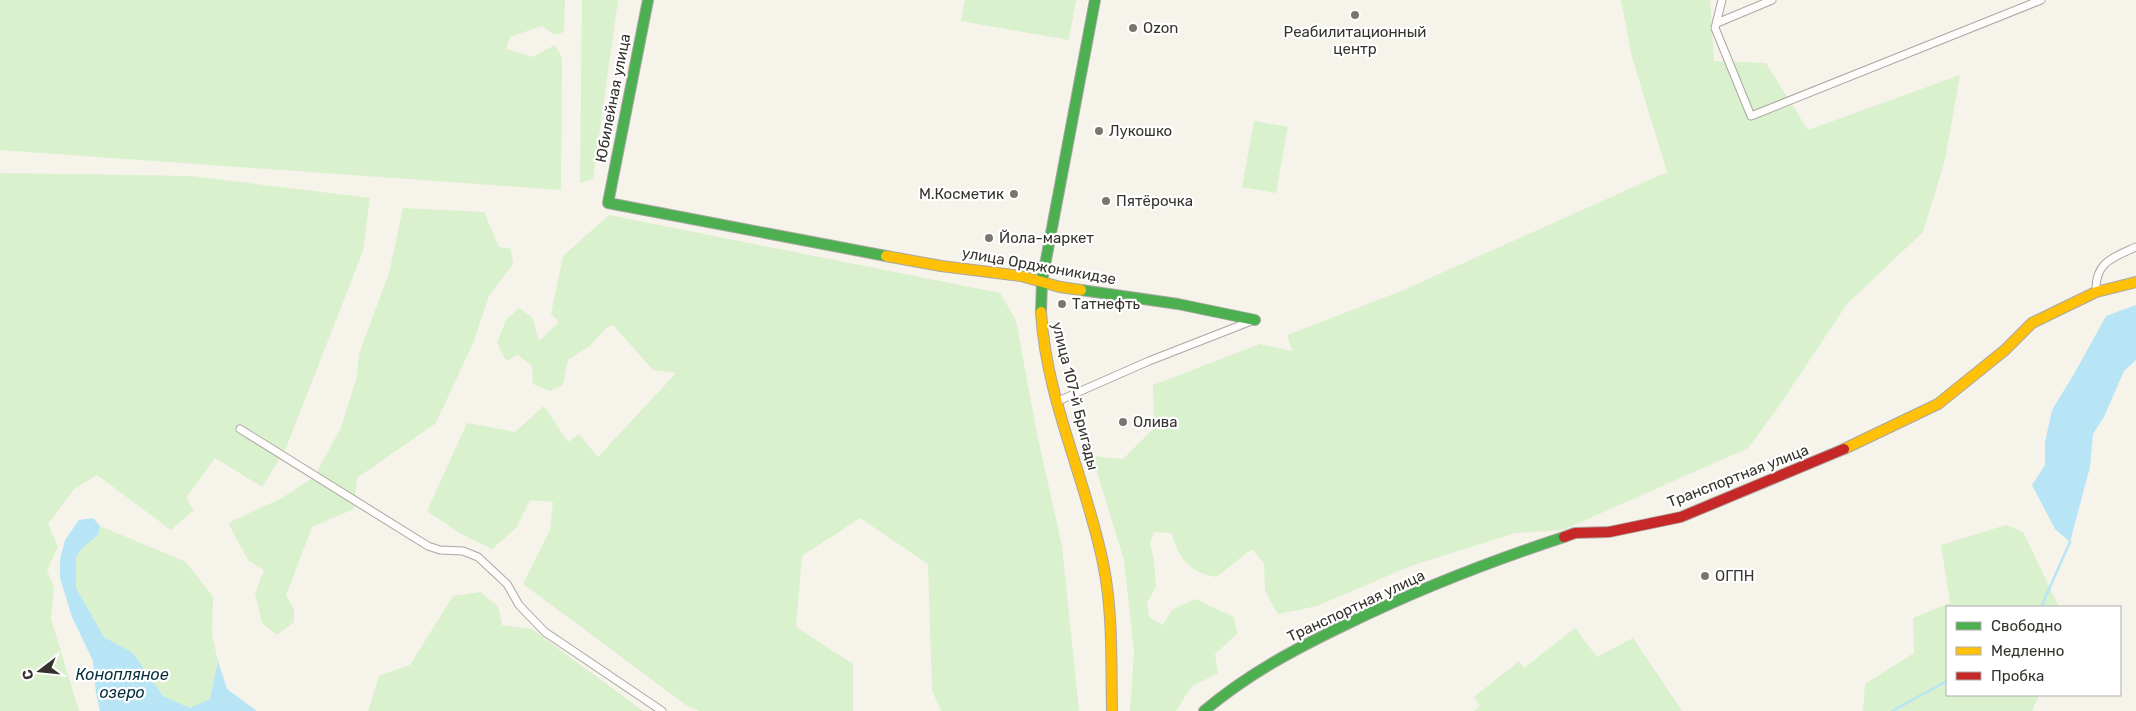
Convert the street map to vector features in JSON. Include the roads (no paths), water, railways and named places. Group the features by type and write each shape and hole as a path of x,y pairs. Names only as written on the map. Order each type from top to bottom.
{"street":[{"name":"Юбилейная улица","path":"608,203 648,0"},
{"name":"улица 107-й Бригады","path":"1095,0 1042,281 1040,314 1043,338 1058,402 1103,563 1108,598 1112,711"},
{"path":"1722,0 1715,28 1751,116 2041,0"},
{"path":"1717,23 1772,0"},
{"name":"улица Орджоникидзе","path":"608,203 917,261 1022,276 1060,287 1178,304 1255,320"},
{"path":"2096,292 2096,277 2101,268 2114,257 2136,247"},
{"name":"Транспортная улица","path":"1204,711 1250,675 1309,642 1395,601 1509,555 1576,533 1609,532 1681,517 1870,438 1938,404 2005,350 2032,324 2096,292 2136,282"},
{"name":"улица Орджоникидзе","path":"1058,402 1149,361 1255,320"},
{"path":"240,429 428,546 440,550 463,551 478,557 507,584 519,605 545,632 662,711"}],"water":[{"path":"2136,305 2136,360 2124,371 2104,417 2093,434 2090,467 2070,542 2055,529 2032,485 2045,465 2045,442 2052,410 2106,316"},
{"name":"Конопляное озеро","path":"93,518 100,526 98,535 82,548 76,557 76,588 104,637 133,653 163,696 190,708 210,699 218,661 227,689 257,711 100,711 93,661 72,617 60,578 60,559 65,540 79,520"}],"waterway":[{"path":"2041,606 2070,542"},
{"path":"1892,711 1946,682"}],"place":[{"name":"Реабилитационный центр","path":"1355,15"},
{"name":"Ozon","path":"1133,28"},
{"name":"Лукошко","path":"1099,131"},
{"name":"М.Косметик","path":"1014,194"},
{"name":"Пятёрочка","path":"1106,201"},
{"name":"Йола-маркет","path":"989,238"},
{"name":"Татнефть","path":"1062,304"},
{"name":"Олива","path":"1123,422"},
{"name":"ОГПН","path":"1705,576"}]}
